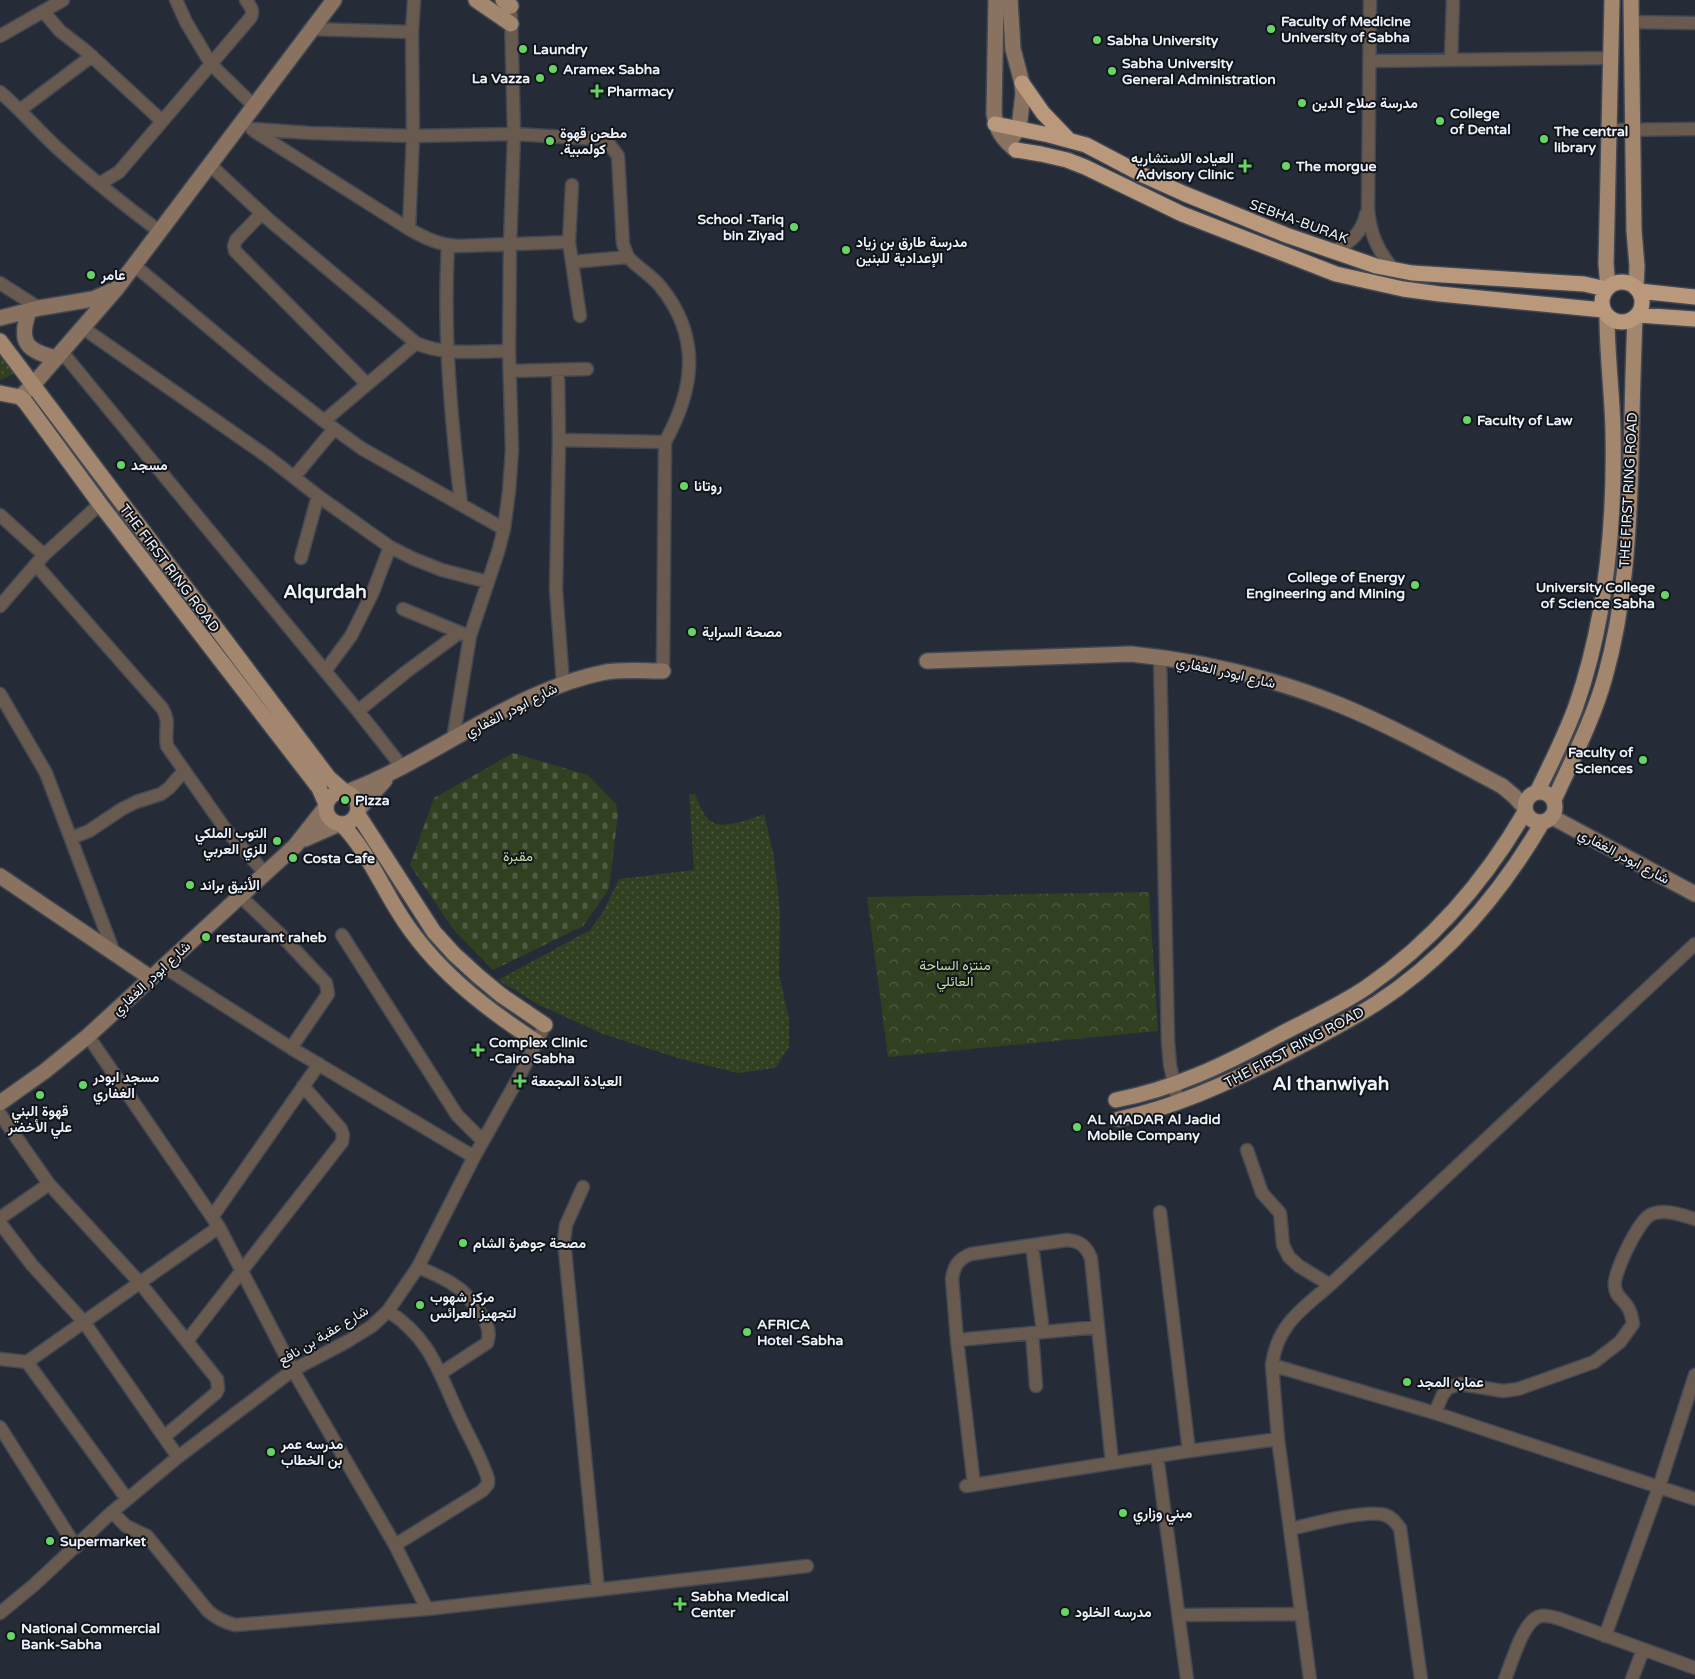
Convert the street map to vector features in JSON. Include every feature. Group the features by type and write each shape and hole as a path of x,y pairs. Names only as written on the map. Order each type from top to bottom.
{"highway":[{"path":"1022,83 1043,113 1069,140"},
{"name":"SEBHA-BURAK","path":"995,124 1069,140 1102,152 1145,176 1185,194 1286,235 1376,266 1412,273 1584,284 1607,288"},
{"path":"1012,147 1067,160 1182,214 1336,274 1403,289 1605,313 1617,322 1623,323 1636,317 1695,319"},
{"path":"1605,313 1602,299 1607,288 1619,282 1631,284 1637,290 1642,306 1636,317"},
{"path":"1637,290 1695,297"}],"main road":[{"path":"476,0 511,24"},
{"path":"1607,288 1612,0"},
{"path":"1631,0 1634,231 1637,290"},
{"name":"THE FIRST RING ROAD","path":"1535,793 1563,739 1576,706 1598,627 1606,580 1613,483 1613,430 1605,313"},
{"name":"THE FIRST RING ROAD","path":"1554,800 1597,700 1610,657 1619,616 1629,519 1636,317"},
{"name":"THE FIRST RING ROAD","path":"0,341 32,386 329,778 346,792"},
{"path":"0,393 20,397"},
{"name":"THE FIRST RING ROAD","path":"20,397 319,788 326,806"},
{"path":"537,1042 466,992 419,942 400,915 355,839 340,824 331,820 326,812 330,796 339,791 346,792 356,799 358,812 434,932 454,954 501,995 545,1025"},
{"path":"1535,793 1546,793 1554,800 1556,809 1547,820 1534,821 1525,810 1527,800 1535,793"},
{"name":"THE FIRST RING ROAD","path":"1116,1100 1145,1094 1173,1085 1225,1063 1366,988 1407,956 1447,918 1482,879 1512,836 1525,810"},
{"path":"340,824 349,822 358,812"},
{"name":"THE FIRST RING ROAD","path":"1119,1119 1146,1113 1224,1084 1332,1030 1379,1002 1415,974 1462,931 1513,869 1547,820"}],"street":[{"path":"0,36 64,0"},
{"path":"176,0 186,22 211,64 254,106"},
{"path":"99,184 119,172 251,17 252,9 246,0"},
{"path":"20,397 60,355 117,288 210,165 246,127 254,106 310,29 334,0"},
{"path":"409,229 413,136 412,32 414,0"},
{"path":"996,0 995,124 1000,134 1012,147 1019,128 1022,106 1022,83 1013,49 1010,0"},
{"path":"1370,0 1369,226 1374,242 1382,256 1393,268"},
{"path":"1451,60 1453,0"},
{"path":"453,739 465,634 488,582 504,529 509,491 512,450 509,351 510,245 514,134 511,24 508,2"},
{"path":"43,11 60,32 72,39 92,56 162,121"},
{"path":"1631,22 1695,23"},
{"path":"310,29 412,32"},
{"path":"20,110 92,56"},
{"path":"1370,61 1611,58"},
{"path":"0,92 54,145 159,232"},
{"path":"246,127 310,133 413,136 514,134 597,139 610,145 618,156 623,244 628,257 658,284 673,303 689,351 690,376 685,397 679,416 665,442 663,670"},
{"path":"246,127 429,240 448,245 510,245 570,242"},
{"path":"1610,130 1695,129"},
{"path":"210,165 262,213 416,343 428,348 447,350 509,351"},
{"path":"572,185 570,242 580,316"},
{"path":"1333,251 1346,245 1357,236 1364,223 1368,209"},
{"path":"262,213 236,240 235,251 367,384"},
{"path":"448,245 446,294 447,350 451,419 461,504"},
{"path":"572,262 628,257"},
{"path":"134,265 329,425 361,448 504,529"},
{"path":"0,282 34,310"},
{"path":"0,318 93,299 117,288"},
{"path":"34,310 24,330 27,342 34,351 41,354 60,355 358,711 398,769"},
{"path":"83,328 268,457 318,496 390,547 442,570 488,582"},
{"path":"294,477 329,425 367,384 416,343"},
{"path":"510,371 587,369"},
{"path":"558,371 559,440 556,589 563,684"},
{"path":"559,440 665,442"},
{"path":"301,558 318,496"},
{"path":"0,606 40,560 100,504"},
{"path":"0,515 40,560 162,708 167,716 168,723 165,736 167,746 226,830 265,873"},
{"path":"324,671 352,636 372,594 390,547"},
{"path":"404,610 465,634"},
{"path":"358,711 406,672 465,634"},
{"name":"شارع ابودر الغفاري","path":"927,661 1130,654 1160,657 1242,673 1298,689 1340,705 1399,732 1502,786 1514,796 1525,810"},
{"path":"1160,657 1168,1042 1173,1085 1178,1102"},
{"name":"شارع ابودر الغفاري","path":"346,792 398,769 511,708 563,684 608,672 663,670"},
{"path":"0,694 46,774 114,953"},
{"name":"شارع ابودر الغفاري","path":"358,812 398,769"},
{"path":"71,838 88,831 136,802 160,794 169,788 184,771"},
{"name":"شارع ابودر الغفاري","path":"1502,786 1535,793"},
{"name":"شارع ابودر الغفاري","path":"295,846 326,806"},
{"name":"شارع ابودر الغفاري","path":"1547,820 1695,894"},
{"name":"شارع ابودر الغفاري","path":"0,1103 45,1071 88,1036 295,846 309,837 340,824"},
{"path":"0,876 151,978"},
{"path":"240,896 282,935 326,983 328,994 291,1048"},
{"path":"342,935 457,1115 483,1141"},
{"path":"1310,1679 1278,1439 1272,1366 1276,1344 1286,1325 1297,1313 1330,1285 1695,944"},
{"path":"164,967 291,1048 474,1157"},
{"name":"شارع عقبة بن نافع","path":"0,1613 34,1585 112,1512 178,1457 293,1370 348,1341 372,1326 388,1311 418,1267 474,1157 520,1075 545,1025"},
{"path":"88,1036 215,1222 293,1370 395,1545 427,1609"},
{"path":"0,1359 28,1362 140,1283 215,1222 318,1064"},
{"path":"187,1341 342,1142 343,1135 341,1129 303,1086"},
{"path":"0,1114 49,1184 140,1283 217,1380 218,1389 216,1393 164,1437"},
{"path":"1247,1150 1262,1194 1280,1213 1282,1239 1289,1257 1299,1266 1330,1285"},
{"path":"0,1218 49,1184"},
{"path":"583,1187 566,1225 564,1240 598,1590"},
{"path":"1160,1212 1188,1451"},
{"path":"1435,1413 1442,1396 1448,1388 1460,1384 1503,1391 1518,1390 1594,1362 1620,1342 1633,1324 1632,1314 1627,1305 1617,1296 1614,1284 1624,1255 1637,1229 1650,1215 1670,1212 1695,1219"},
{"path":"0,1223 32,1265 84,1322 178,1457"},
{"path":"1112,1463 1091,1258 1088,1251 1075,1241 1067,1240 971,1254 963,1257 953,1271 952,1279 970,1486 1188,1451 1278,1439"},
{"path":"1032,1245 1037,1333 1036,1386"},
{"path":"418,1267 440,1276 460,1288 482,1314 486,1322 489,1338 487,1344 441,1373"},
{"path":"388,1311 404,1321 419,1337 441,1373 456,1411 487,1474 488,1484 482,1491 395,1545"},
{"path":"957,1340 1098,1327"},
{"path":"28,1362 127,1499"},
{"path":"1272,1366 1435,1413 1695,1499"},
{"path":"1605,1636 1659,1487 1695,1375"},
{"path":"0,1428 76,1547"},
{"path":"1157,1456 1186,1679"},
{"path":"112,1512 126,1526 147,1536 215,1618 235,1625 427,1609 807,1566"},
{"path":"1291,1529 1337,1519 1378,1514 1386,1515 1400,1528 1421,1679"},
{"path":"1179,1614 1302,1614"},
{"path":"1505,1679 1525,1630 1532,1619 1542,1615 1557,1618 1695,1668"},
{"path":"1632,1679 1643,1650"}],"green space":[{"path":"0,346 18,371 1,380 0,380"},
{"name":"مقبرة","path":"513,753 588,775 616,804 618,814 609,889 583,926 493,970 453,929 410,865 434,798"},
{"path":"689,794 695,794 705,815 714,823 732,824 764,814 774,857 780,911 779,974 789,1019 789,1047 775,1068 738,1073 681,1059 603,1034 539,1005 498,980 590,930 603,912 619,879 694,870"},
{"name":"منتزه الساحة العائلي","path":"1149,892 1158,1031 888,1057 867,897"}],"place":[{"name":"Faculty of Medicine University of Sabha","path":"1271,29"},
{"name":"Sabha University","path":"1097,40"},
{"name":"Laundry","path":"523,49"},
{"name":"Aramex Sabha","path":"553,69"},
{"name":"Sabha University General Administration","path":"1112,71"},
{"name":"La Vazza","path":"540,78"},
{"name":"Pharmacy","path":"597,91"},
{"name":"مدرسة صلاح الدين","path":"1302,103"},
{"name":"College of Dental","path":"1440,121"},
{"name":"The central library","path":"1544,139"},
{"name":"مطحن قهوة .كولمبية","path":"550,141"},
{"name":"العياده الاستشاريه Advisory Clinic","path":"1245,166"},
{"name":"The morgue","path":"1286,166"},
{"name":"School -Tariq bin Ziyad","path":"794,227"},
{"name":"مدرسة طارق بن زياد الإعدادية للبنين","path":"846,250"},
{"name":"عامر","path":"91,275"},
{"name":"Faculty of Law","path":"1467,420"},
{"name":"مسجد","path":"121,465"},
{"name":"روتانا","path":"684,486"},
{"name":"College of Energy Engineering and Mining","path":"1415,585"},
{"name":"University College of Science Sabha","path":"1665,595"},
{"name":"مصحة السراية","path":"692,632"},
{"name":"Faculty of Sciences","path":"1643,760"},
{"name":"Pizza","path":"345,800"},
{"name":"التوب الملكي للزي العربي","path":"277,841"},
{"name":"Costa Cafe","path":"293,858"},
{"name":"الأنيق براند","path":"190,885"},
{"name":"restaurant raheb","path":"206,937"},
{"name":"Complex Clinic -Cairo Sabha","path":"478,1050"},
{"name":"العيادة المجمعة","path":"520,1081"},
{"name":"مسجد ابودر الغفاري","path":"83,1085"},
{"name":"قهوة البني علي الأخضر","path":"40,1095"},
{"name":"AL MADAR Al Jadid Mobile Company","path":"1077,1127"},
{"name":"مصحة جوهرة الشام","path":"463,1243"},
{"name":"مركز شهوب لتجهيز العرائس","path":"420,1305"},
{"name":"AFRICA Hotel -Sabha","path":"747,1332"},
{"name":"عماره المجد","path":"1407,1382"},
{"name":"مدرسه عمر بن الخطاب","path":"271,1452"},
{"name":"مبني وزاري","path":"1123,1513"},
{"name":"Supermarket","path":"50,1541"},
{"name":"Sabha Medical Center","path":"680,1604"},
{"name":"مدرسه الخلود","path":"1065,1612"},
{"name":"National Commercial Bank-Sabha","path":"11,1636"}],"district":[{"name":"Alqurdah","path":"325,591"},
{"name":"Al thanwiyah","path":"1331,1083"}]}
